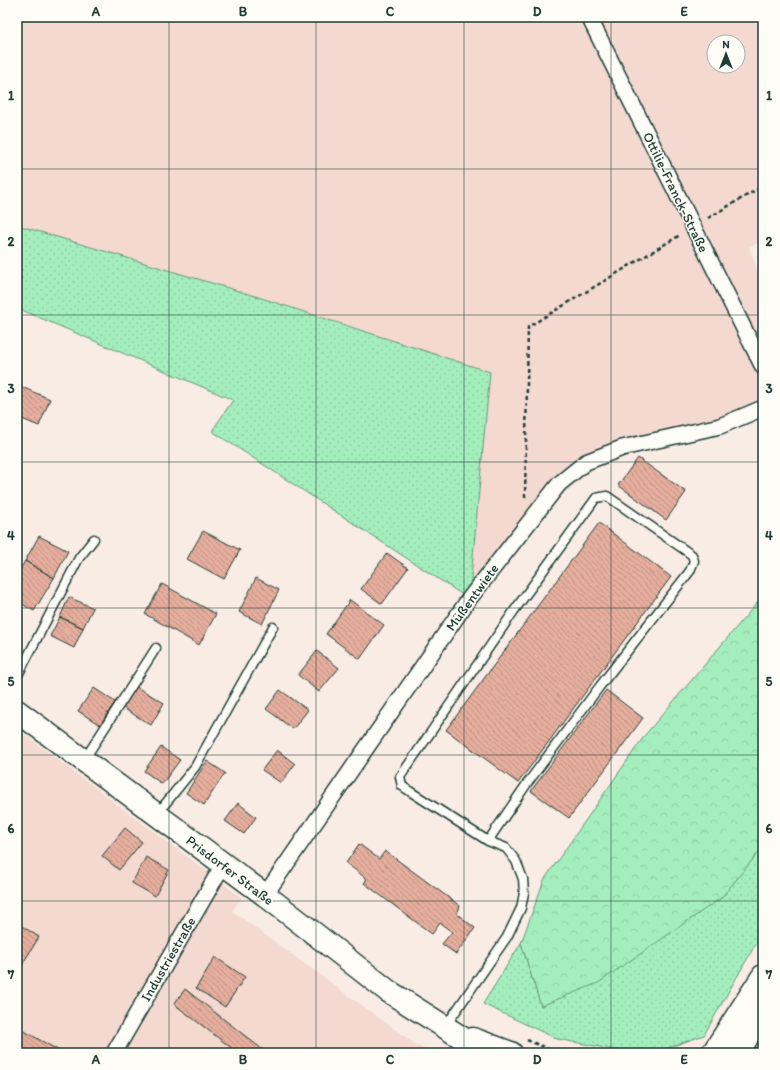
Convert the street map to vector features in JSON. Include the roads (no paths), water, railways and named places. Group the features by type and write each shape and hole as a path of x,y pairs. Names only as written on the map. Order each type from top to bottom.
{"main road":[{"name":"Prisdorfer Straße","path":"17,711 264,895 388,992 486,1053"},
{"path":"713,1053 763,976"},
{"path":"738,1053 763,1010"},
{"name":"Prisdorfer Straße","path":"444,1027 511,1053"}],"street":[{"name":"Ottilie-Franck-Straße","path":"589,17 763,367"},
{"name":"Müßentwiete","path":"264,895 469,599 559,484 586,462 622,448 720,426 763,408"},
{"name":"Industriestraße","path":"114,1053 223,865"}],"lane":[{"path":"444,1027 508,937 522,908 524,892 523,878 516,861 506,848 488,841 406,789 402,786 400,777 514,611 593,502 596,498 607,496 692,555 694,561 690,570 526,785 488,841"},
{"path":"17,677 79,558 94,539"},
{"path":"156,815 195,767 273,626"},
{"path":"84,760 156,648"}]}
